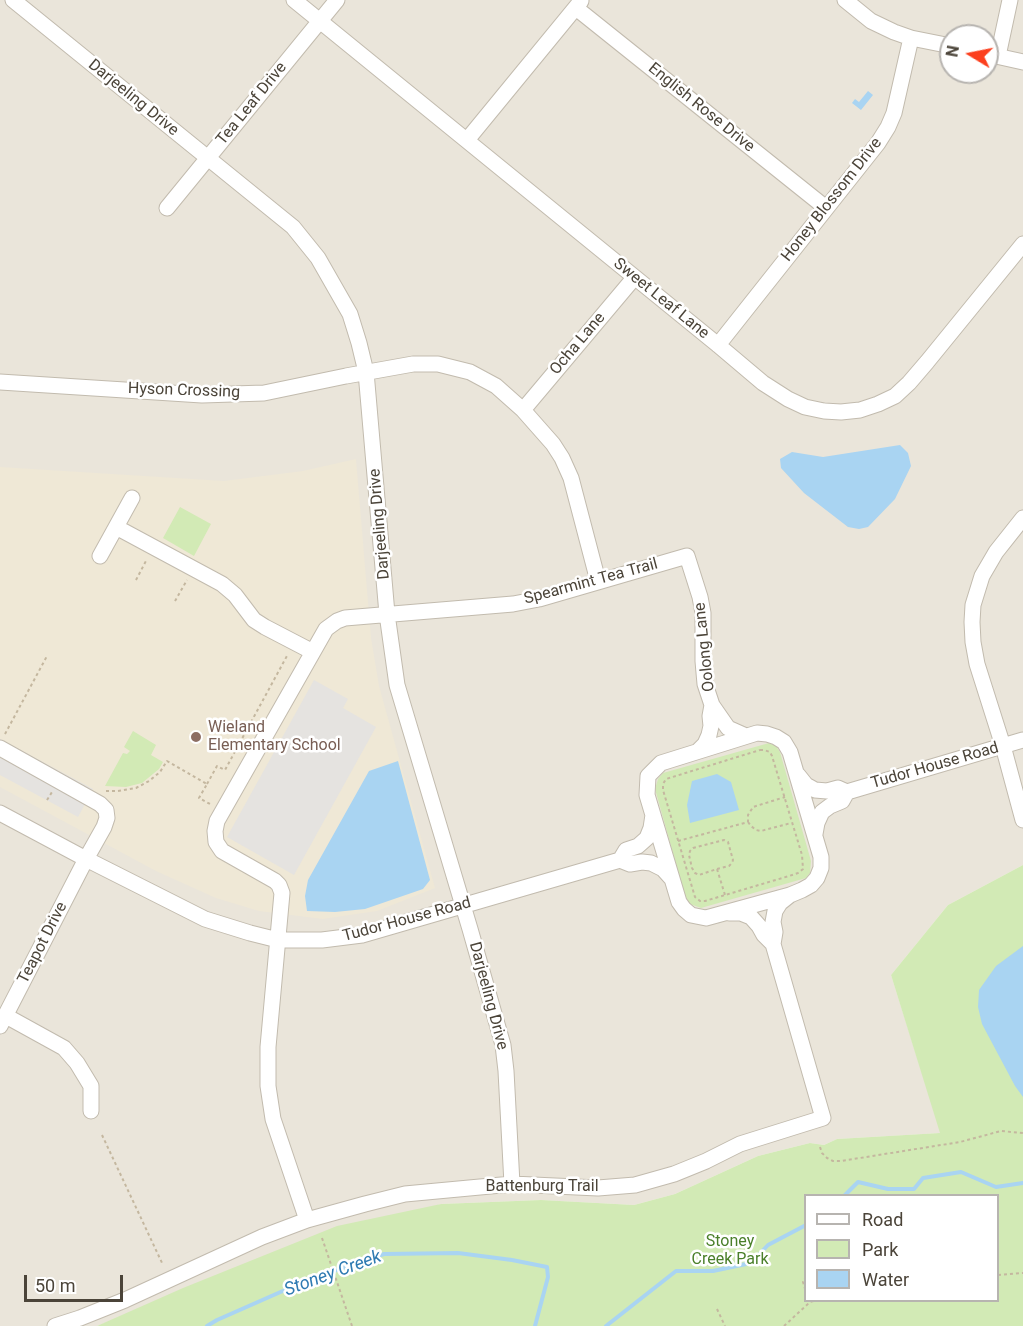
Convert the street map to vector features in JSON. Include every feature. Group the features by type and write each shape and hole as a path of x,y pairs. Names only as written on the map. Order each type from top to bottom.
{"street":[{"name":"Darjeeling Drive","path":"13,0 292,227 318,258 350,314 366,372 387,614 397,685 502,1046 506,1071 512,1184"},
{"name":"Sweet Leaf Lane","path":"294,0 763,383 806,407 841,412 860,410 895,396 909,383 1023,244"},
{"name":"Tea Leaf Drive","path":"167,208 337,0"},
{"path":"845,0 871,21 892,32 939,44"},
{"path":"999,36 1010,0"},
{"path":"467,140 579,4"},
{"name":"English Rose Drive","path":"579,4 826,208"},
{"name":"Honey Blossom Drive","path":"718,345 878,143 894,112 911,38"},
{"path":"999,57 1023,63"},
{"name":"Ocha Lane","path":"523,410 634,278"},
{"name":"Hyson Crossing","path":"0,382 202,395 264,393 413,364 438,364 470,372 496,386 523,410 553,444 562,458 571,478 598,581"},
{"path":"100,556 132,498"},
{"path":"1023,518 996,552 982,576 972,622 977,664 1023,820"},
{"path":"116,527 222,584 235,595 254,620 313,652"},
{"name":"Spearmint Tea Trail","path":"279,940 282,893 279,885 222,851 216,842 215,831 217,821 326,629 345,618 513,604 539,599 687,555"},
{"name":"Oolong Lane","path":"687,555 703,613 705,684 712,705 728,728 746,736"},
{"name":"Oolong Lane","path":"698,751 705,744 709,735 712,705"},
{"name":"Tudor House Road","path":"757,733 777,737 784,742 790,752 821,857 821,868 811,885 802,890 706,918 691,915 679,902 647,795 648,776 661,762 746,736 757,733"},
{"name":"Tudor House Road","path":"796,773 806,785 815,790 838,788 847,792 1023,740"},
{"name":"Teapot Drive","path":"2,743 100,804 106,810 107,818 3,1021"},
{"name":"Tudor House Road","path":"815,836 822,812 842,801 847,792"},
{"name":"Tudor House Road","path":"0,813 206,919 279,940 322,940 362,935 620,860 630,864 651,863 663,869 672,879"},
{"name":"Tudor House Road","path":"620,860 626,850 638,846 647,838 653,813"},
{"name":"Battenburg Trail","path":"56,1326 125,1300 262,1237 307,1220 405,1194 512,1184 598,1188 635,1185 674,1174 740,1144 824,1118 773,944 775,911 790,894"},
{"name":"Battenburg Trail","path":"725,913 741,913 751,917 773,944"},
{"path":"279,940 268,1047 268,1086 273,1119 307,1220"},
{"path":"3,1021 64,1048 77,1063 91,1086 91,1112"}],"path":[{"path":"136,580 148,558"},
{"path":"175,601 188,578"},
{"path":"208,811 211,805 199,798 217,766 225,770 288,655 283,651"},
{"path":"2,743 47,656"},
{"path":"764,750 770,752 772,756 785,797 802,855 803,869 798,873 705,901 700,901 695,897 663,790 666,779 764,750"},
{"path":"104,791 136,788 160,772 167,761 207,784"},
{"path":"46,800 52,792"},
{"path":"785,797 753,807 748,816 748,822 756,830 761,831 792,823"},
{"path":"678,841 748,822"},
{"path":"724,840 728,842 733,860 729,866 717,869 699,875 695,873 688,855 693,848 724,840"},
{"path":"686,865 691,863"},
{"path":"717,869 725,895"},
{"path":"820,1147 826,1158 841,1161 960,1142 1001,1131 1023,1133"},
{"path":"102,1135 163,1264"},
{"path":"322,1238 352,1326"},
{"path":"999,1275 1023,1273"},
{"path":"784,1326 808,1302"},
{"path":"717,1309 724,1326"}],"shaded area":[{"path":"0,0 1023,0 1023,865 948,905 891,975 941,1133 837,1139 824,1145 810,1143 758,1156 675,1194 634,1205 541,1200 441,1204 97,1326 0,1326"},
{"name":"Wieland Elementary School","path":"356,459 371,638 379,686 435,888 377,911 323,919 259,911 216,898 156,871 0,787 0,467 224,481 303,471"},
{"path":"314,680 348,699 343,708 376,727 294,875 227,837"},
{"path":"0,739 93,789 78,817 0,775"}],"green space":[{"path":"180,507 211,524 194,556 163,538"},
{"path":"133,731 156,745 151,755 163,762 159,769 142,783 126,787 105,786 123,753 127,754 130,751 124,747"},
{"path":"769,743 776,746 780,752 811,861 810,873 806,878 701,908 690,904 685,896 655,789 658,779 663,773"},
{"name":"Stoney Creek Park","path":"1023,865 1023,1326 97,1326 183,1288 337,1226 441,1204 541,1200 634,1205 675,1194 758,1156 810,1143 824,1145 837,1139 940,1133 891,975 948,905"}],"water":[{"path":"868,91 873,95 861,110 852,103 855,99 859,102"},
{"path":"900,445 908,453 911,466 895,499 868,527 859,529 848,527 804,493 781,468 780,459 792,452 823,457"},
{"path":"398,761 430,880 423,889 365,909 335,912 307,911 305,896 308,880 369,771"},
{"path":"717,774 731,782 739,810 690,823 687,805 692,781"},
{"path":"1023,946 1023,1097 982,1024 978,1007 979,990 996,966"}],"waterway":[{"name":"Stoney Creek","path":"846,1194 858,1182 888,1189 914,1189 923,1178 961,1172 996,1187 1023,1183"},
{"name":"Stoney Creek","path":"606,1326 676,1271 713,1271 751,1263 768,1245 804,1226"},
{"name":"Stoney Creek","path":"207,1326 310,1279 384,1254 458,1253 547,1267 548,1277 535,1326"}],"place":[{"name":"Wieland Elementary School","path":"196,737"}]}
